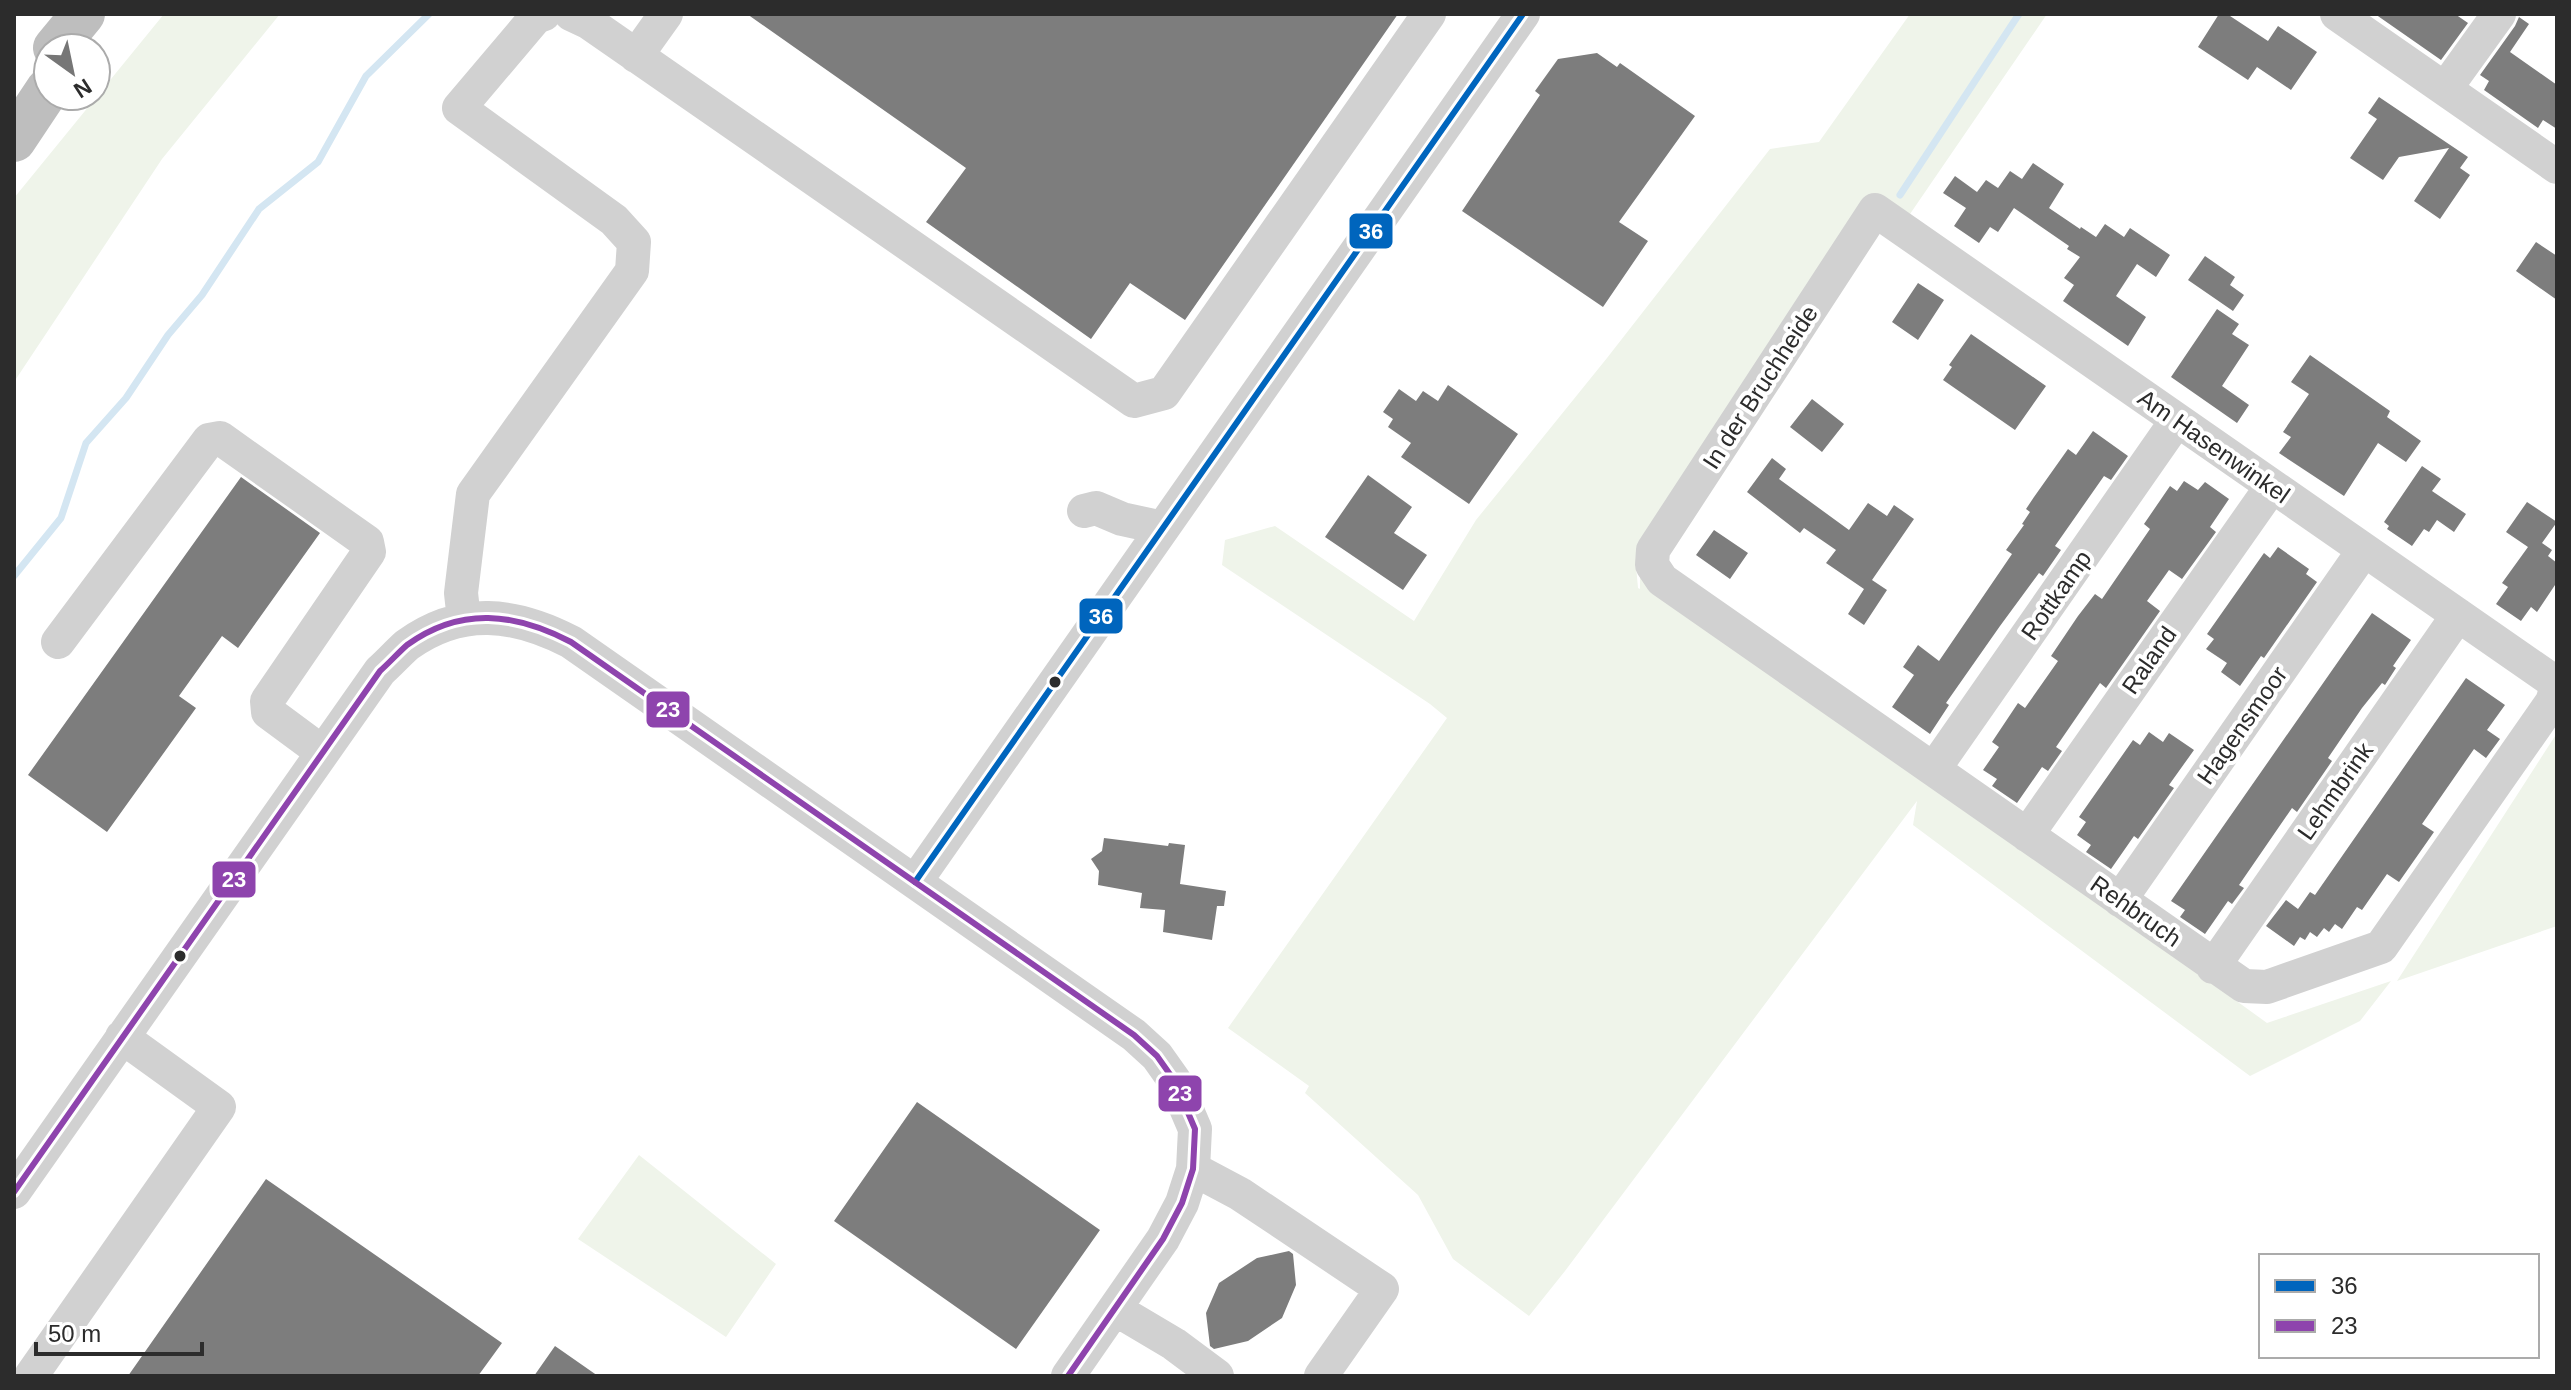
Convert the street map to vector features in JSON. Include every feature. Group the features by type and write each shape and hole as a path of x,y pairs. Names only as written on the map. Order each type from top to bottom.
{"highway":[{"path":"68,32 83,14"},
{"path":"86,32 98,14"},
{"path":"14,98 32,76"},
{"path":"14,140 33,112"}],"street":[{"path":"464,620 461,593 473,494 632,271 634,242 614,220 459,108 536,17 544,14"},
{"path":"571,14 588,22 1134,401 1164,393 1429,14"},
{"path":"636,56 666,14"},
{"path":"915,882 1523,14"},
{"path":"2337,14 2555,162"},
{"path":"2445,89 2499,14"},
{"name":"Am Hasenwinkel","path":"1875,210 2458,615 2555,678"},
{"name":"In der Bruchheide","path":"1652,565 1653,550 1875,210"},
{"name":"Rottkamp","path":"1934,769 2177,420"},
{"path":"58,642 209,440 220,438 367,542 369,552 267,701 268,712 322,752"},
{"name":"Raland","path":"2027,835 2272,486"},
{"path":"1084,511 1096,508 1122,519 1163,528"},
{"name":"Hagensmoor","path":"2120,900 2364,550"},
{"name":"Rehbruch","path":"1652,565 1662,580 2244,986 2267,987 2381,947 2552,702 2555,678"},
{"name":"Lehmbrink","path":"2213,967 2458,615"},
{"path":"14,1192 380,671 407,646 435,629 464,620 501,617 541,626 571,642 1134,1035 1157,1056 1174,1080 1195,1129 1193,1169 1182,1203 1163,1239 1068,1376"},
{"path":"31,1376 219,1107 122,1037"},
{"path":"1193,1169 1240,1194 1382,1289 1321,1376"},
{"path":"1115,1309 1174,1344 1217,1376"}],"shaded area":[{"path":"164,14 280,14 162,159 14,382 14,198 84,112 112,112 112,78"},
{"path":"1910,14 2047,14 1910,214 1870,202 1636,566 1638,588 1640,570 2267,1023 2391,981 2360,1021 2250,1076 1913,825 1917,801 1529,1316 1453,1259 1418,1195 1305,1093 1309,1086 1228,1028 1447,718 1222,565 1225,540 1275,526 1414,621 1476,520 1770,149 1819,142"},
{"path":"2557,733 2557,926 2397,981"},
{"path":"639,1155 776,1264 726,1337 578,1239"}],"building":[{"path":"747,14 1398,14 1185,320 1130,283 1091,339 926,222 966,168"},
{"path":"2219,14 2227,14 2268,41 2278,26 2317,52 2291,90 2257,67 2248,80 2198,47"},
{"path":"2375,14 2455,14 2468,23 2441,60"},
{"path":"2519,17 2529,24 2510,52 2557,85 2557,129 2543,120 2538,128 2484,90 2489,81 2480,75"},
{"path":"1597,53 1617,67 1620,63 1695,116 1619,222 1648,241 1603,307 1462,211 1540,95 1535,91 1558,59"},
{"path":"2379,97 2468,157 2460,168 2470,175 2440,219 2414,201 2449,148 2399,157 2383,180 2350,158 2377,119 2368,113"},
{"path":"2033,163 2064,184 2049,208 2080,229 2096,237 2105,224 2124,237 2130,228 2170,255 2156,277 2137,264 2116,296 2146,317 2128,346 2063,301 2074,285 2064,278 2080,257 2014,208 1998,232 1990,227 1979,243 1954,226 1966,208 1943,193 1955,176 1977,192 1986,180 1998,188 2010,171 2022,179"},
{"path":"2536,242 2557,256 2557,300 2516,271"},
{"path":"2205,256 2235,277 2230,285 2244,295 2233,311 2188,280"},
{"path":"1918,283 1944,300 1918,340 1892,322"},
{"path":"2217,309 2239,324 2232,334 2249,345 2222,386 2249,405 2237,423 2171,377"},
{"path":"1971,334 2046,386 2015,430 1943,380 1952,367 1949,365"},
{"path":"2310,355 2390,411 2387,417 2421,441 2406,462 2378,443 2344,496 2279,453 2291,437 2283,432 2309,394 2291,382"},
{"path":"1448,385 1518,434 1469,504 1401,457 1411,443 1388,427 1393,419 1383,412 1399,389 1416,401 1423,391 1438,401"},
{"path":"1812,399 1844,424 1822,452 1790,427"},
{"path":"2093,431 2128,456 2111,480 2104,476 2055,546 2061,550 2043,576 2039,573 2000,626 1946,703 1949,705 1930,734 1892,707 1914,675 1903,667 1918,645 1939,661 2012,554 2006,550 2024,525 2030,512 2026,509 2034,497 2068,449 2076,455"},
{"path":"1772,458 1786,469 1779,479 1849,530 1868,503 1887,516 1894,505 1914,519 1872,580 1887,590 1864,625 1848,614 1864,589 1826,563 1836,550 1804,528 1800,533 1747,492"},
{"path":"2422,466 2441,479 2432,491 2466,514 2454,532 2437,520 2429,532 2424,529 2412,546 2387,529 2389,526 2384,522"},
{"path":"1368,475 1412,507 1394,533 1427,555 1403,590 1325,537"},
{"path":"241,477 320,533 238,648 222,636 179,696 196,708 107,832 28,775"},
{"path":"2184,481 2198,490 2205,482 2229,499 2210,527 2216,532 2182,579 2169,570 2147,601 2160,611 2106,688 2100,683 2056,747 2062,751 2048,771 2042,767 2017,803 1992,786 1997,779 1983,770 1999,747 1992,742 2018,703 2025,708 2058,661 2051,656 2078,616 2095,594 2102,599 2150,529 2144,524 2170,486 2177,491"},
{"path":"2527,502 2557,522 2542,543 2552,550 2548,556 2557,563 2557,582 2537,612 2531,607 2521,621 2496,604 2508,587 2502,583 2528,547 2506,532"},
{"path":"1714,530 1748,553 1730,579 1696,555"},
{"path":"2278,547 2309,569 2306,574 2317,582 2264,658 2261,656 2240,686 2221,672 2227,663 2206,649 2214,639 2207,634 2264,553 2270,558"},
{"path":"2372,613 2411,640 2393,666 2396,668 2385,685 2382,683 2362,708 2328,758 2332,761 2297,812 2292,808 2239,885 2244,888 2232,904 2228,901 2205,934 2180,917 2185,910 2171,901"},
{"path":"2466,678 2505,705 2487,730 2500,739 2486,758 2474,749 2422,824 2434,832 2399,882 2387,874 2362,910 2357,907 2342,929 2335,924 2329,932 2324,928 2317,937 2310,932 2305,940 2300,937 2294,946 2266,926 2286,900 2298,909 2310,892 2315,895"},
{"path":"2149,732 2163,742 2169,733 2194,750 2169,785 2174,788 2138,839 2134,836 2111,869 2086,852 2091,845 2077,835 2086,822 2079,817 2133,740 2140,745"},
{"path":"1104,838 1168,846 1169,843 1185,845 1180,884 1226,891 1224,906 1217,906 1212,940 1163,932 1165,910 1140,908 1142,893 1098,885 1099,871 1091,859 1102,851"},
{"path":"917,1102 1100,1230 1016,1349 834,1221"},
{"path":"266,1179 502,1343 478,1376 128,1376"},
{"path":"1289,1251 1293,1254 1296,1285 1282,1318 1248,1341 1214,1349 1210,1346 1206,1313 1219,1283 1257,1258"},
{"path":"555,1346 598,1376 534,1376"}],"waterway":[{"path":"14,576 61,518 86,443 126,398 168,335 202,295 259,209 318,162 366,76 429,14"},
{"path":"1900,195 2019,14"}],"transit line":[{"name":"36","path":"915,882 1523,14"},
{"name":"23","path":"14,1192 380,671 407,645 427,632 468,619 509,620 550,632 571,642 1134,1035 1157,1056 1174,1080 1195,1129 1193,1169 1182,1203 1163,1239 1068,1376"}]}
